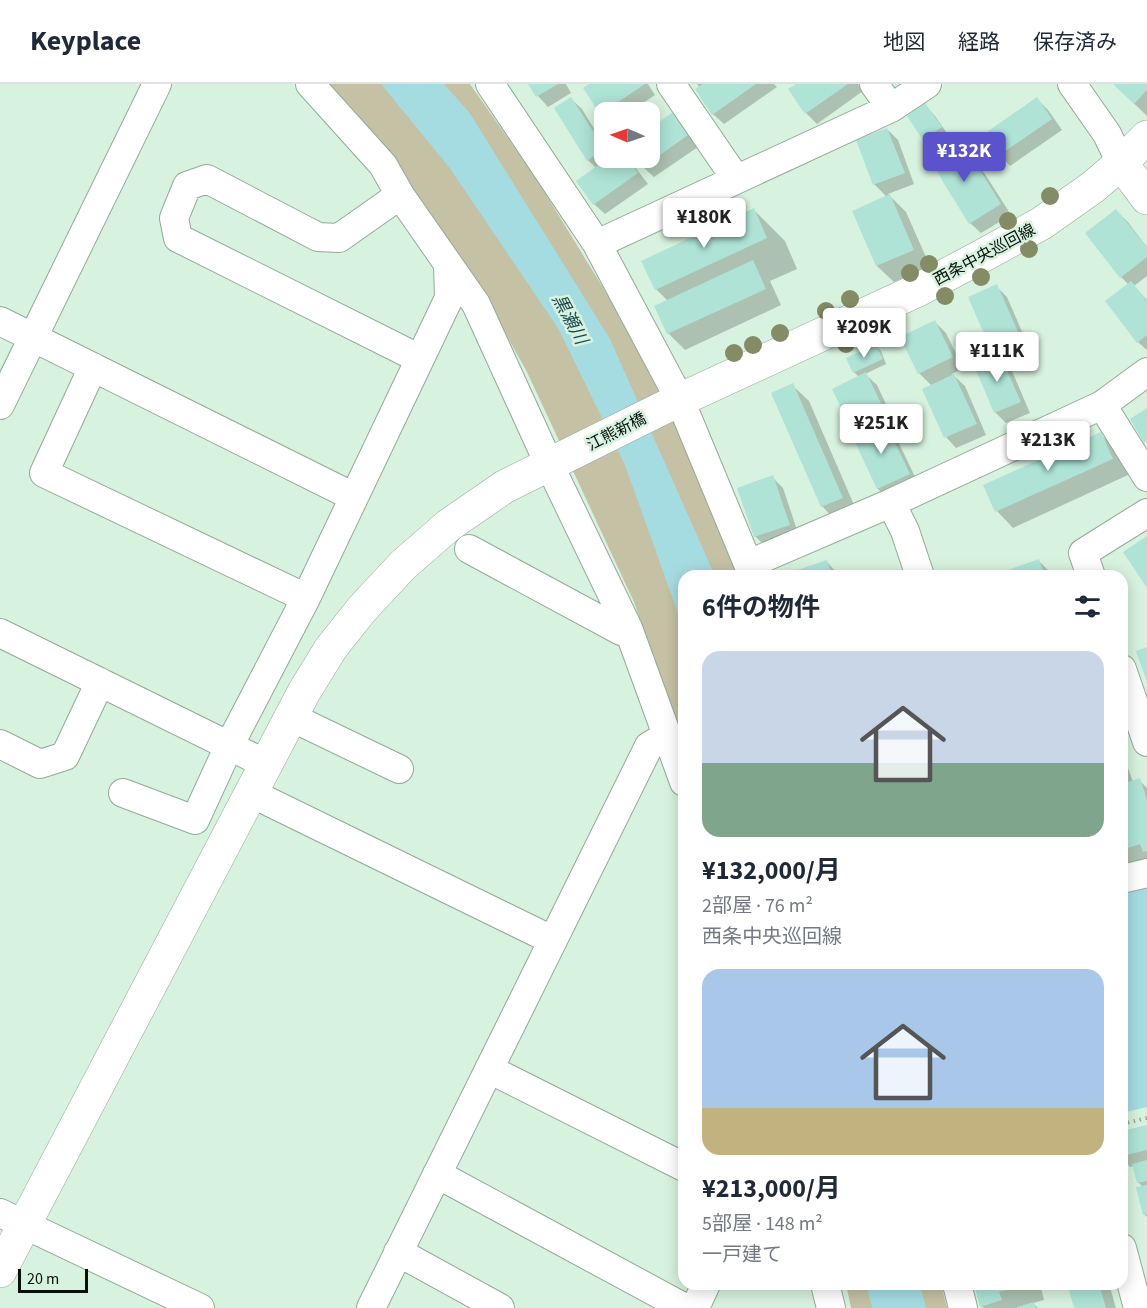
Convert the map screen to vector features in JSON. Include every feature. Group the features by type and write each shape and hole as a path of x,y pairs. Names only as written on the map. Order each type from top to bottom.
{"street":[{"path":"0,405 157,84"},
{"path":"310,84 382,165 400,195 476,304 555,462 628,628 678,764"},
{"path":"490,84 597,244 676,402 751,570 1102,405 1147,372"},
{"path":"671,84 736,179"},
{"path":"874,84 891,108"},
{"path":"597,244 891,108 927,84"},
{"path":"1072,84 1107,134 1121,163 1147,198"},
{"name":"西条中央巡回線","path":"676,402 920,289 1042,223 1093,187 1147,137"},
{"path":"400,195 339,238 318,237 207,179 187,186 174,218 178,238 420,359"},
{"path":"123,793 195,820 229,746 306,598 449,298 448,264"},
{"path":"0,321 354,497"},
{"path":"93,367 44,473 306,598"},
{"name":"江熊新橋","path":"0,1271 12,1219 251,793 304,692 332,648 362,609 403,565 449,525 504,487 676,402"},
{"path":"1102,405 1147,477"},
{"path":"891,503 905,531 918,570"},
{"path":"1089,570 1083,553 1147,513"},
{"path":"469,549 621,631 628,628"},
{"path":"0,633 266,764"},
{"path":"0,744 40,764 65,756 100,682"},
{"path":"1128,687 1147,742"},
{"path":"291,717 399,769"},
{"path":"371,1308 650,746 668,735"},
{"path":"251,793 552,940"},
{"path":"1128,878 1147,873"},
{"path":"489,1069 678,1164"},
{"path":"437,1174 685,1308"},
{"path":"12,1219 200,1308"},
{"path":"398,1252 500,1308"},
{"path":"1128,1270 1138,1308"},
{"path":"695,1308 703,1290"},
{"path":"826,1290 831,1308"},
{"path":"958,1290 963,1308"}],"path":[{"path":"1128,1123 1147,1118"}],"shaded area":[{"path":"320,84 470,84 537,180 618,312 705,483 736,570 678,570 678,729 634,602 527,372 485,297"},
{"path":"847,1290 942,1290 947,1308 851,1308"}],"water":[{"name":"黒瀬川","path":"381,84 444,84 469,112 610,339 712,570 678,570 678,613 625,465 558,328 449,167"},
{"path":"1147,883 1147,1107 1128,1112 1128,888"},
{"path":"868,1290 922,1290 926,1308 872,1308"}],"building":[{"path":"528,84 558,84 536,97"},
{"path":"589,84 645,84 618,102 594,102 594,105 583,88"},
{"path":"703,84 756,84 712,115 695,89"},
{"path":"796,84 848,84 805,114 788,89"},
{"path":"1113,84 1147,84 1147,90 1134,104"},
{"path":"571,97 594,133 594,156 587,161 554,108"},
{"path":"1037,97 1052,119 998,156 984,134"},
{"path":"925,103 942,127 923,140 907,116"},
{"path":"673,112 688,135 660,155 660,122"},
{"path":"887,128 905,173 873,185 856,140"},
{"path":"946,139 963,169 975,162 1001,204 969,224 926,150"},
{"path":"594,168 634,168 638,173 593,205 576,181"},
{"path":"890,194 914,250 876,266 852,211"},
{"path":"754,208 767,238 655,290 641,261"},
{"path":"1116,209 1147,247 1147,257 1120,278 1085,233"},
{"path":"753,260 766,289 667,334 654,306"},
{"path":"1131,281 1147,301 1147,335 1137,343 1105,301"},
{"path":"997,284 1018,332 989,345 968,297"},
{"path":"935,320 953,357 918,374 900,337"},
{"path":"876,344 883,359 853,373 846,358"},
{"path":"999,352 1021,402 994,413 973,363"},
{"path":"866,372 886,414 852,430 832,389"},
{"path":"954,374 977,424 944,438 922,389"},
{"path":"793,383 843,498 821,507 771,393"},
{"path":"1147,408 1147,441 1144,443 1130,419"},
{"path":"884,420 910,474 877,489 852,436"},
{"path":"1101,432 1113,459 995,512 983,485"},
{"path":"773,475 790,525 754,537 737,488"},
{"path":"1147,536 1147,588 1123,552"},
{"path":"1039,559 1043,570 1008,570"},
{"path":"827,560 830,570 798,570"},
{"path":"1147,647 1147,682 1136,651"},
{"path":"1140,778 1147,800 1147,851 1143,852 1140,844 1128,848 1128,782"},
{"path":"1147,1125 1147,1150 1128,1155 1128,1130"},
{"path":"1147,1160 1147,1181 1137,1183 1132,1164"},
{"path":"1147,1185 1147,1214 1143,1215 1136,1187"},
{"path":"976,1290 1006,1290 999,1292 1002,1300 980,1307"},
{"path":"1069,1290 1101,1290 1106,1308 1074,1308"},
{"path":"1034,1302 1036,1308 1017,1308 1017,1307"}]}
